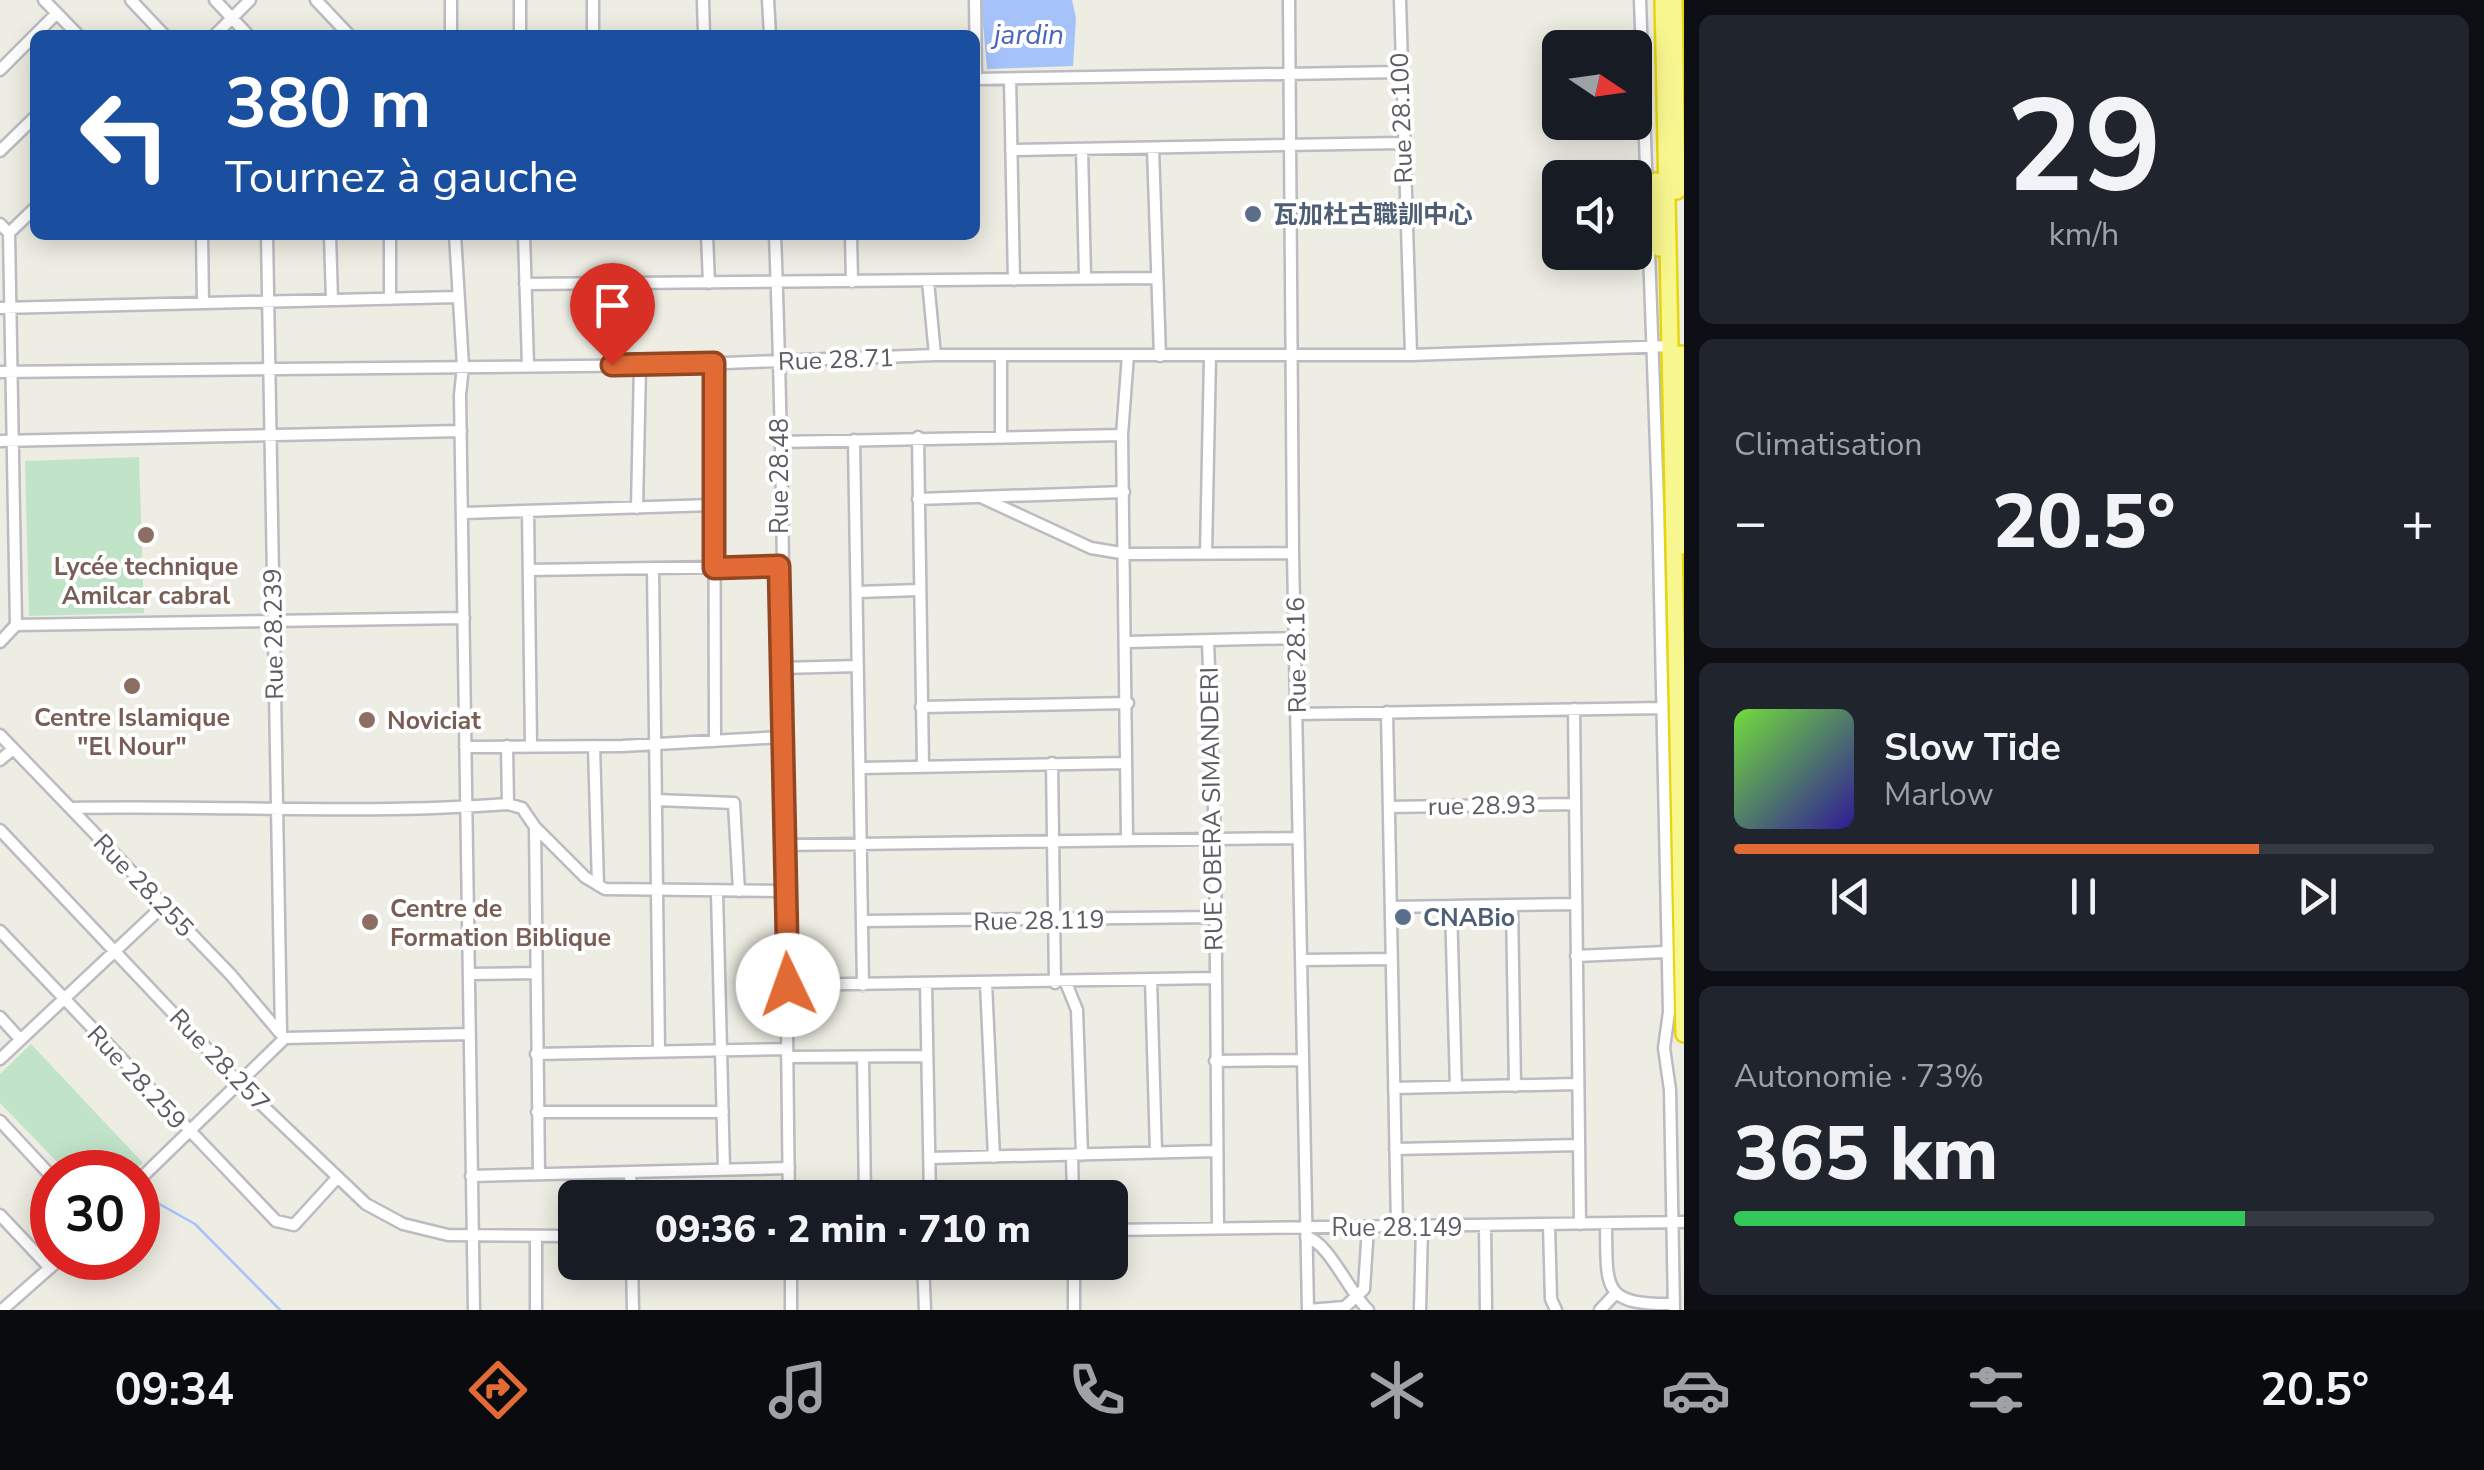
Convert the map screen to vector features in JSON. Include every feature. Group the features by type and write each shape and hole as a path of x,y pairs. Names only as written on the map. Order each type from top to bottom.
{"highway":[{"path":"1653,0 1657,221 1662,296 1678,400 1684,1034"},
{"path":"1662,0 1669,91 1684,546"},
{"path":"1672,346 1669,91 1674,0"},
{"path":"1678,400 1684,365"}],"street":[{"path":"44,0 73,30"},
{"path":"132,0 159,30"},
{"path":"215,0 243,30"},
{"path":"220,30 250,0"},
{"path":"316,0 344,30"},
{"path":"450,0 451,30"},
{"path":"520,0 520,30"},
{"path":"593,0 594,30"},
{"path":"702,0 703,30"},
{"path":"768,0 770,30"},
{"path":"975,0 975,30"},
{"name":"Rue 28.16","path":"1289,0 1293,553 1308,1310"},
{"name":"Rue 28.100","path":"1400,0 1401,143 1411,355"},
{"path":"1606,1224 1607,1278 1616,1293 1635,1305 1674,1307 1679,1222 1670,1090 1664,1064 1668,1012 1654,348 1640,0"},
{"path":"40,30 57,14"},
{"path":"0,70 30,40"},
{"path":"980,79 1399,72"},
{"path":"1010,78 1014,280"},
{"path":"0,151 30,122"},
{"path":"1012,150 1401,143"},
{"path":"1153,148 1160,356"},
{"path":"1082,149 1084,277"},
{"path":"16,625 5,440 15,372 4,308 4,229 30,211"},
{"path":"202,240 203,303"},
{"name":"Rue 28.239","path":"267,240 283,1036"},
{"path":"330,240 332,300"},
{"path":"390,240 390,299"},
{"path":"455,240 463,366 460,431 474,1310"},
{"path":"524,240 528,365"},
{"path":"707,240 709,283"},
{"name":"Rue 28.48","path":"775,240 782,360 779,566 789,1180"},
{"path":"851,240 852,282"},
{"path":"525,284 1155,278"},
{"path":"928,281 934,355"},
{"path":"4,308 457,298"},
{"name":"Rue 28.71","path":"0,372 640,365 934,355 1411,355 1672,346"},
{"path":"1127,838 1127,554 1122,435 1128,355"},
{"path":"1000,356 1001,435"},
{"path":"1206,554 1210,356"},
{"path":"714,363 715,741"},
{"path":"637,508 640,365"},
{"path":"5,440 270,438 460,431"},
{"path":"780,442 918,436 1122,435"},
{"path":"918,436 923,766"},
{"path":"854,440 863,985"},
{"path":"918,499 1124,492"},
{"path":"983,498 1077,543 1127,554 1293,553"},
{"path":"464,513 712,505"},
{"path":"528,511 531,745"},
{"path":"529,570 779,566"},
{"path":"653,568 660,1052"},
{"path":"858,592 918,590"},
{"path":"0,642 16,625 464,618"},
{"path":"1128,642 1297,638"},
{"name":"RUE OBERA SIMANDERI","path":"1208,640 1215,838 1218,1228"},
{"path":"781,668 858,666"},
{"path":"922,707 1128,703"},
{"path":"1298,714 1662,708"},
{"path":"1574,709 1580,1224"},
{"path":"1387,712 1397,1226"},
{"name":"Rue 28.255","path":"0,735 283,1036"},
{"path":"466,748 782,737"},
{"path":"507,746 508,804"},
{"path":"594,746 598,886"},
{"path":"0,760 13,749"},
{"path":"1052,763 1054,920 1061,983 1077,1010 1075,1180"},
{"path":"861,768 1126,763"},
{"path":"657,800 734,803 739,891"},
{"path":"71,808 190,806 277,811 508,804 522,808 535,826 598,886 784,891"},
{"name":"rue 28.93","path":"1389,807 1574,804"},
{"path":"535,826 539,1174"},
{"name":"Rue 28.257","path":"0,830 240,1084 337,1178 377,1211 403,1224 472,1236"},
{"path":"784,844 1298,838"},
{"path":"717,892 724,1169"},
{"path":"1390,908 1576,904"},
{"path":"1512,905 1515,1086"},
{"path":"0,1059 164,906"},
{"path":"1451,906 1456,1087"},
{"name":"Rue 28.119","path":"863,921 1215,918"},
{"name":"Rue 28.259","path":"0,931 276,1221 294,1225 337,1178"},
{"path":"1576,956 1666,952"},
{"path":"1302,960 1392,958"},
{"path":"469,974 535,972"},
{"path":"788,985 1214,978"},
{"path":"1152,979 1156,1152"},
{"path":"986,983 994,1157"},
{"path":"926,984 930,1180"},
{"path":"0,1017 20,1039"},
{"path":"160,1160 240,1084 283,1036 468,1034"},
{"path":"536,1054 722,1050 926,1056"},
{"path":"863,1057 865,1180"},
{"path":"1215,1060 1303,1060"},
{"path":"1394,1088 1578,1084"},
{"path":"537,1112 723,1112"},
{"path":"0,1120 30,1153"},
{"path":"1396,1150 1578,1145"},
{"path":"930,1158 1216,1151"},
{"path":"471,1176 789,1168"},
{"path":"630,1173 630,1180"},
{"path":"0,1215 30,1247"},
{"name":"Rue 28.149","path":"1128,1230 1305,1232 1397,1226 1679,1222"},
{"path":"1550,1225 1552,1300 1556,1310"},
{"path":"1420,1310 1422,1226"},
{"path":"1485,1226 1486,1310"},
{"path":"1308,1310 1337,1310 1356,1298 1367,1284 1368,1227"},
{"path":"1305,1232 1323,1246 1368,1310"},
{"path":"472,1236 558,1236"},
{"path":"536,1237 536,1310"},
{"path":"2,1307 35,1280"},
{"path":"632,1280 633,1310"},
{"path":"790,1280 791,1310"},
{"path":"924,1280 925,1310"},
{"path":"1074,1280 1074,1310"},
{"path":"1600,1310 1616,1293"}],"green space":[{"path":"139,457 144,613 29,616 25,461"},
{"path":"31,1044 131,1150 46,1150 0,1103 0,1074"}],"water":[{"name":"jardin","path":"981,0 1072,0 1076,18 1073,66 987,69"}],"waterway":[{"path":"160,1204 195,1224 280,1310"}],"place":[{"name":"瓦加杜古職訓中心","path":"1253,214"},
{"name":"Lycée technique Amilcar cabral","path":"146,535"},
{"name":"Centre Islamique \"El Nour\"","path":"132,686"},
{"name":"Noviciat","path":"367,720"},
{"name":"CNABio","path":"1403,917"},
{"name":"Centre de Formation Biblique","path":"370,922"}],"route":[{"path":"612,365 714,363 710,430 714,568 779,566 788,985"}]}
